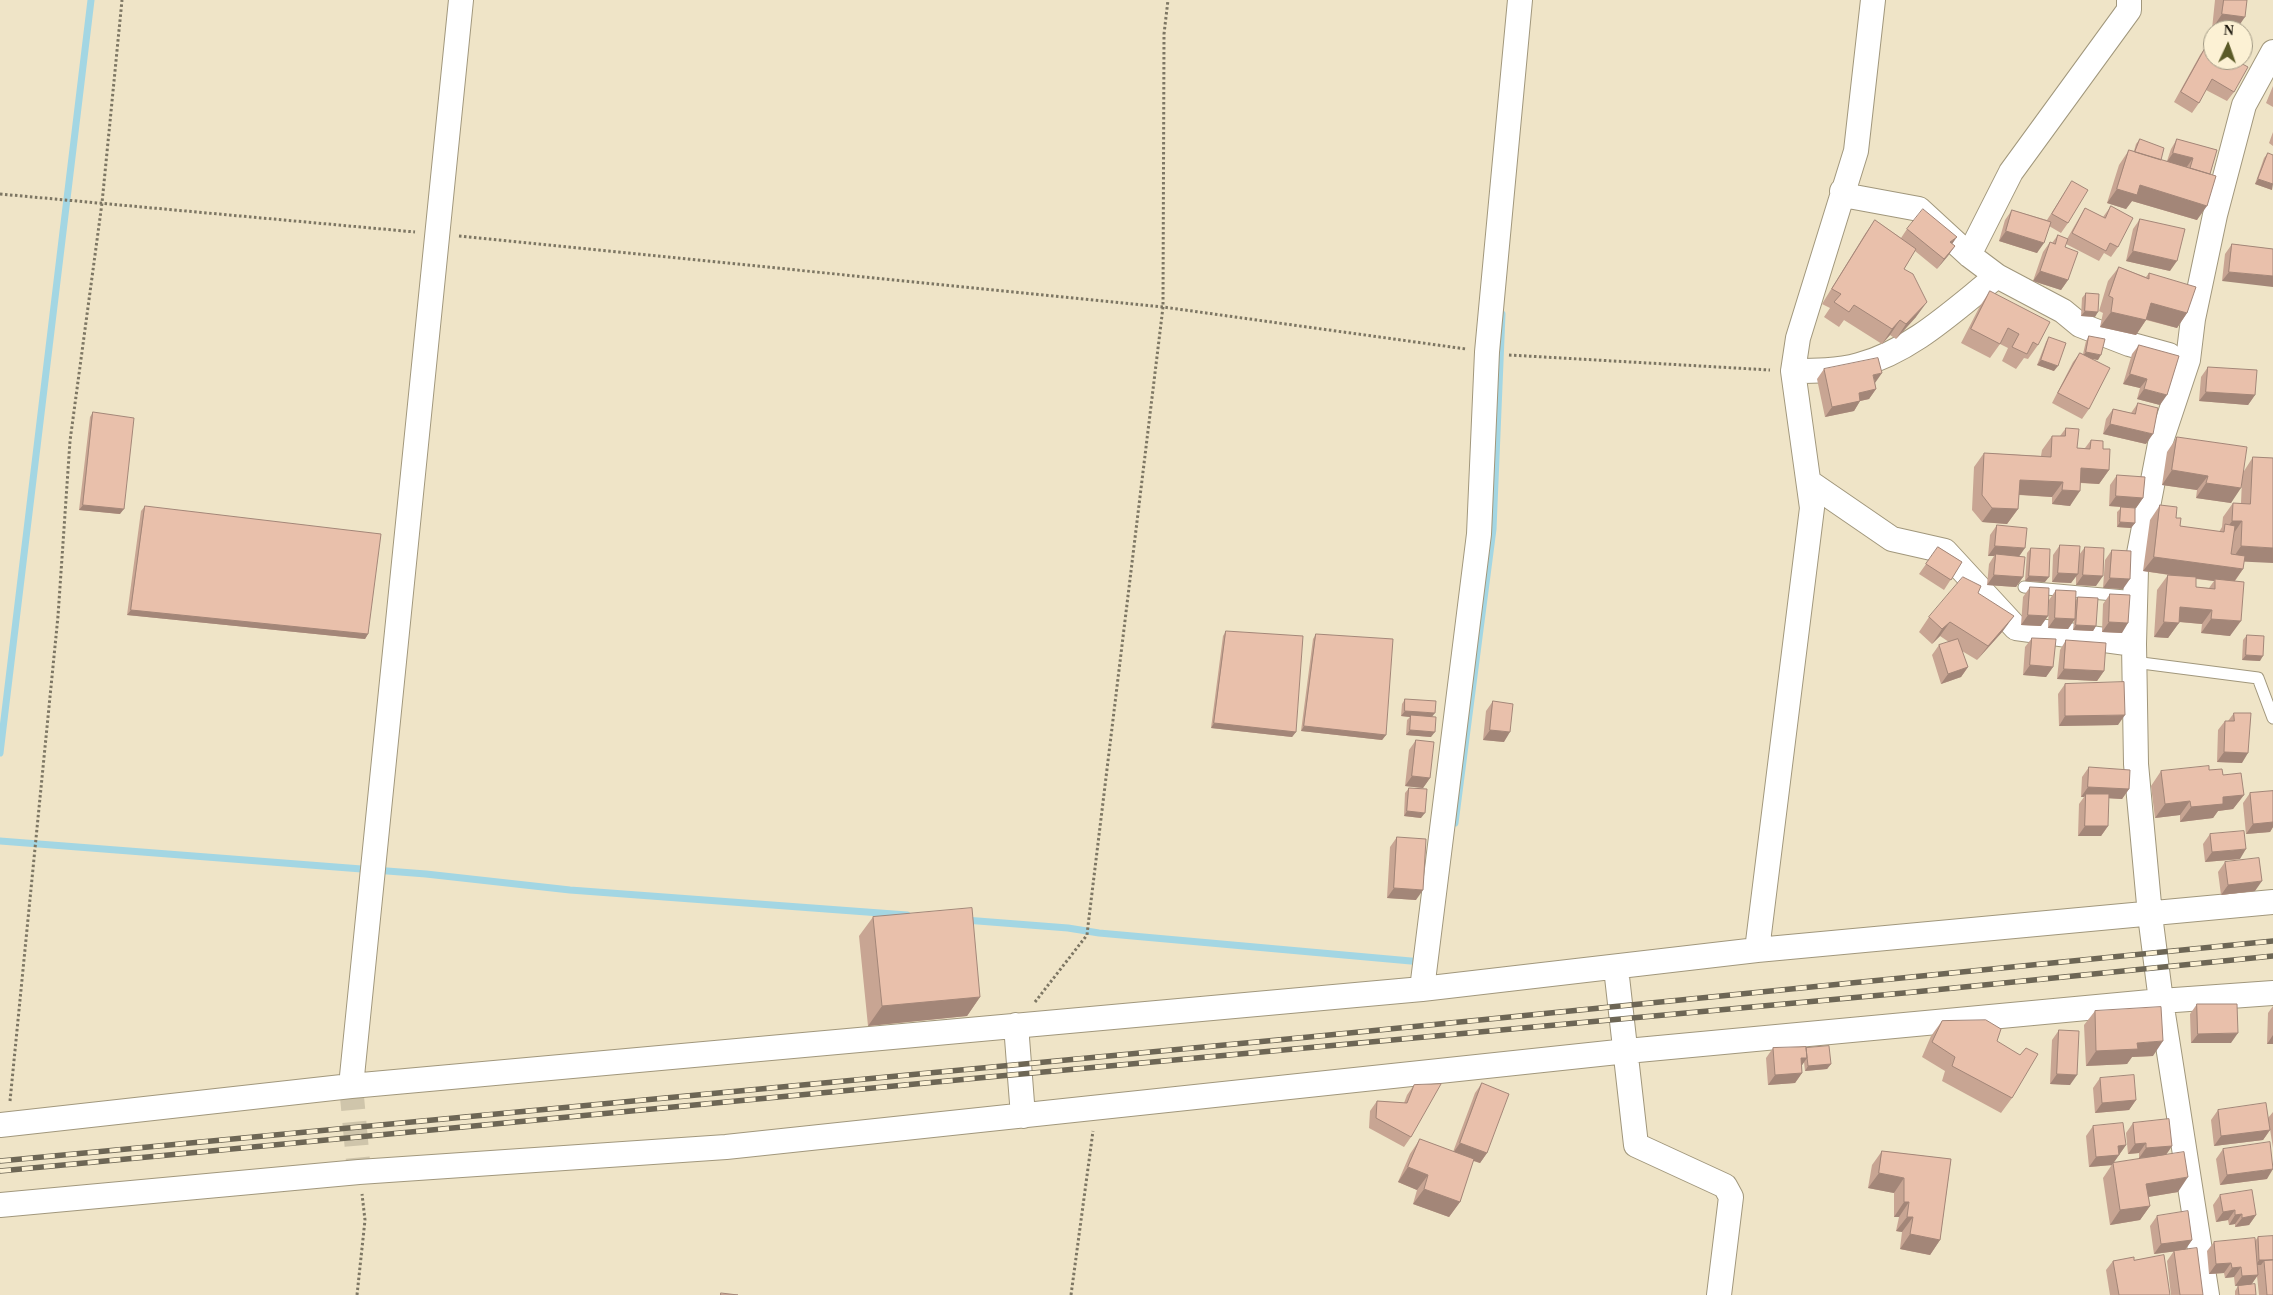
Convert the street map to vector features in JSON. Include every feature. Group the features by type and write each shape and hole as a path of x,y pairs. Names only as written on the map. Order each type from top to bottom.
{"street":[{"path":"351,1086 461,0"},
{"path":"1422,989 1479,534 1487,352 1520,0"},
{"path":"1757,950 1812,508 1793,371 1798,338 1856,151 1873,0"},
{"path":"1969,255 2011,172 2129,10 2129,0"},
{"path":"2206,1295 2161,1001 2150,914 2136,764 2134,653 2136,569 2160,444 2188,360 2193,319 2215,215 2244,105 2273,52"},
{"path":"1842,192 1854,197 1919,209 1969,255 1997,276 2063,311 2080,325 2129,344 2188,360"},
{"path":"1793,371 1817,371 1858,366 1886,355 1935,326 1997,276"},
{"path":"1809,482 1892,539 1945,551 2016,628 2134,653"},
{"path":"4,1125 351,1086 1422,989 1616,968 1757,950 2273,902"},
{"path":"1616,968 1636,1145 1725,1186 1731,1197 1719,1295"},
{"path":"0,1205 359,1172 726,1146 1626,1052 2161,1001 2273,994"},
{"path":"1016,1025 1023,1116"}],"lane":[{"path":"2024,587 2136,597"},
{"path":"2134,653 2258,678 2273,718"}],"path":[{"path":"4,1125 38,824 58,616 70,441 102,203 122,0"},
{"path":"1016,1025 1086,935 1088,926 1163,307 1164,34 1168,0"},
{"path":"0,194 438,234 1163,307"},
{"path":"1071,1295 1096,1108"},
{"path":"357,1295 364,1220 359,1172"}],"building":[{"path":"2224,0 2247,0 2245,17 2222,14"},
{"path":"2203,52 2203,70 2246,70 2234,92 2212,79 2199,103 2181,92"},
{"path":"2140,139 2164,148 2161,160 2135,152"},
{"path":"2177,139 2217,150 2210,174 2190,168 2193,158 2173,153"},
{"path":"2129,150 2216,176 2207,206 2140,185 2137,195 2117,189"},
{"path":"2268,153 2273,155 2273,184 2258,179"},
{"path":"2072,181 2088,190 2068,223 2052,214"},
{"path":"2111,206 2133,218 2118,247 2110,243 2106,251 2072,233 2085,208 2105,218"},
{"path":"1923,209 1957,237 1950,242 1955,246 1944,259 1907,229"},
{"path":"2012,210 2051,222 2044,243 2006,231"},
{"path":"2140,219 2185,229 2177,261 2133,251"},
{"path":"1875,220 1916,249 1904,269 1913,274 1927,302 1906,324 1900,320 1892,329 1854,305 1849,312 1834,302 1841,294 1832,289"},
{"path":"2058,235 2068,239 2065,247 2078,252 2068,280 2040,271 2050,242 2055,244"},
{"path":"2232,244 2273,249 2273,276 2229,272"},
{"path":"2119,267 2149,279 2149,273 2196,287 2187,313 2151,303 2146,320 2111,312 2113,298 2109,296"},
{"path":"1990,291 2050,322 2038,345 2033,342 2027,354 2012,347 2019,334 2008,328 2000,344 1971,329"},
{"path":"2086,293 2099,294 2098,312 2085,311"},
{"path":"2089,336 2105,339 2101,355 2086,352"},
{"path":"2049,337 2066,343 2058,366 2041,360"},
{"path":"2139,345 2179,356 2167,395 2144,389 2147,379 2130,374"},
{"path":"2080,353 2110,368 2089,409 2058,393"},
{"path":"1878,358 1882,373 1873,375 1876,389 1859,393 1860,401 1832,407 1824,369"},
{"path":"2208,367 2257,370 2255,395 2206,392"},
{"path":"2138,403 2158,408 2153,434 2110,424 2113,409 2135,414"},
{"path":"93,412 134,418 124,509 83,505"},
{"path":"2066,428 2079,429 2077,448 2090,449 2091,440 2103,441 2103,449 2110,449 2109,470 2081,468 2080,491 2062,490 2063,482 2020,480 2018,509 1992,508 1982,495 1984,453 2051,457 2052,436 2065,436"},
{"path":"2177,437 2247,447 2241,488 2206,483 2208,476 2172,470"},
{"path":"2253,457 2273,458 2273,548 2241,546 2242,521 2232,521 2233,503 2250,504"},
{"path":"2117,475 2145,477 2143,498 2116,496"},
{"path":"2160,505 2177,507 2176,518 2181,518 2180,526 2224,532 2225,524 2235,526 2231,554 2245,556 2243,569 2154,557"},
{"path":"145,506 381,534 368,634 131,610"},
{"path":"2121,507 2135,508 2135,523 2120,522"},
{"path":"1997,525 2027,528 2025,548 1995,546"},
{"path":"2060,545 2080,546 2078,574 2058,573"},
{"path":"1938,547 1962,562 1951,580 1926,564"},
{"path":"2085,547 2104,548 2103,576 2083,575"},
{"path":"2031,548 2050,549 2049,577 2029,576"},
{"path":"2112,550 2131,551 2130,579 2110,578"},
{"path":"1996,554 2025,557 2023,577 1994,575"},
{"path":"2168,575 2196,577 2196,587 2215,589 2215,579 2244,582 2241,621 2211,619 2212,610 2180,607 2179,623 2164,622"},
{"path":"1963,577 1981,586 1978,593 2014,616 1988,646 1950,622 1942,629 1929,617"},
{"path":"2030,587 2049,588 2048,616 2028,615"},
{"path":"2056,590 2076,591 2075,619 2055,618"},
{"path":"2110,594 2130,595 2128,623 2109,622"},
{"path":"2078,597 2098,598 2096,626 2076,625"},
{"path":"1226,631 1303,636 1296,732 1214,723"},
{"path":"1316,634 1393,639 1386,735 1304,726"},
{"path":"2247,635 2264,636 2263,656 2246,655"},
{"path":"2032,638 2056,639 2053,667 2030,665"},
{"path":"1958,639 1968,667 1948,674 1939,645"},
{"path":"2066,640 2106,643 2104,671 2064,669"},
{"path":"2124,682 2125,715 2065,716 2065,684"},
{"path":"1405,699 1436,701 1435,713 1405,711"},
{"path":"1493,701 1513,704 1510,732 1490,730"},
{"path":"2234,713 2251,713 2248,753 2224,752 2225,721 2234,721"},
{"path":"1411,715 1436,717 1435,732 1410,730"},
{"path":"1416,740 1434,742 1430,778 1412,776"},
{"path":"2209,766 2209,770 2222,769 2223,775 2241,773 2244,795 2223,797 2223,804 2191,807 2190,801 2165,804 2161,771"},
{"path":"2089,767 2130,770 2129,789 2088,787"},
{"path":"1409,788 1427,789 1425,813 1407,811"},
{"path":"2273,791 2273,822 2253,824 2250,793"},
{"path":"2086,794 2109,794 2108,826 2085,826"},
{"path":"2244,831 2246,849 2212,852 2210,834"},
{"path":"1397,837 1426,839 1423,890 1394,888"},
{"path":"2259,858 2262,881 2228,885 2225,862"},
{"path":"972,908 980,997 882,1006 873,917"},
{"path":"2197,1004 2237,1004 2238,1033 2198,1034"},
{"path":"2161,1007 2163,1041 2137,1043 2138,1049 2096,1051 2095,1011"},
{"path":"1986,1020 2001,1029 1997,1041 2020,1055 2026,1048 2038,1054 2012,1098 1952,1066 1955,1057 1932,1042 1942,1021"},
{"path":"2059,1030 2079,1031 2077,1075 2057,1074"},
{"path":"1829,1046 1831,1064 1808,1066 1806,1048"},
{"path":"1806,1047 1807,1058 1801,1058 1802,1073 1775,1075 1773,1048"},
{"path":"2134,1075 2136,1100 2102,1103 2100,1078"},
{"path":"1482,1083 1509,1094 1487,1153 1460,1143"},
{"path":"1441,1084 1411,1137 1376,1118 1377,1101 1407,1103 1414,1085"},
{"path":"2266,1103 2270,1130 2221,1136 2218,1110"},
{"path":"2169,1119 2172,1146 2146,1148 2146,1143 2135,1144 2133,1123"},
{"path":"2123,1123 2126,1145 2118,1146 2119,1155 2096,1157 2093,1126"},
{"path":"1420,1139 1474,1159 1460,1202 1424,1189 1428,1175 1408,1167"},
{"path":"2270,1142 2273,1169 2227,1175 2223,1149"},
{"path":"1882,1151 1951,1159 1940,1240 1910,1234 1913,1217 1907,1217 1909,1202 1904,1202 1904,1178 1879,1173"},
{"path":"2184,1152 2188,1177 2146,1184 2150,1206 2120,1210 2113,1163"},
{"path":"2252,1190 2256,1215 2242,1218 2242,1214 2235,1215 2235,1210 2223,1212 2220,1195"},
{"path":"2188,1211 2192,1240 2161,1244 2157,1216"},
{"path":"2273,1236 2273,1260 2259,1260 2258,1237"},
{"path":"2255,1238 2258,1275 2242,1276 2241,1267 2232,1268 2231,1263 2216,1264 2214,1242"},
{"path":"2197,1248 2203,1295 2180,1295 2174,1251"},
{"path":"2164,1255 2170,1295 2119,1295 2113,1261 2134,1257 2134,1260"},
{"path":"2273,1260 2273,1295 2267,1295 2264,1261"},
{"path":"2255,1284 2256,1295 2239,1295 2238,1286"},
{"path":"721,1293 738,1295 721,1295"}],"waterway":[{"path":"0,753 91,0"},
{"path":"1455,823 1493,529 1502,314"},
{"path":"0,841 426,874 570,890 907,915"},
{"path":"965,920 1422,962"}],"tunnel":[{"path":"351,1086 359,1172"}],"railway":[{"path":"0,1161 1309,1037 2273,941"},
{"path":"0,1171 989,1077 1904,993 2273,956"}]}
